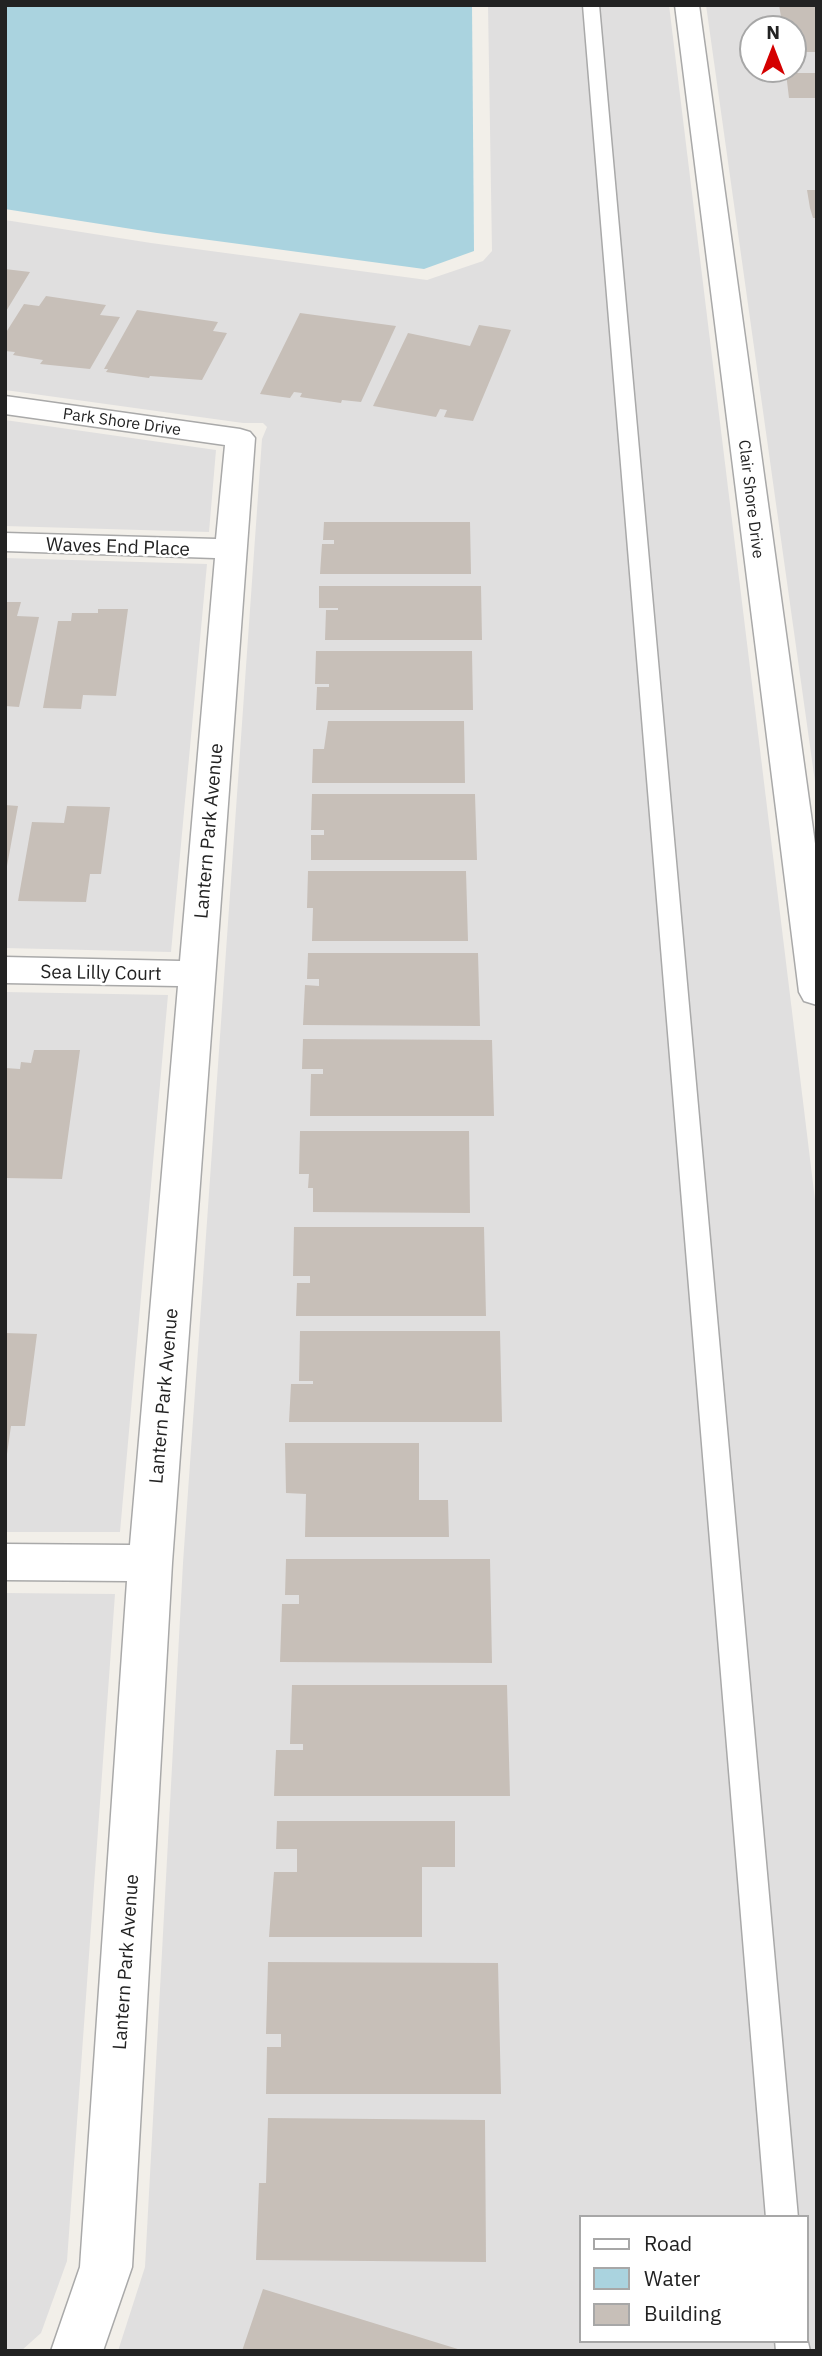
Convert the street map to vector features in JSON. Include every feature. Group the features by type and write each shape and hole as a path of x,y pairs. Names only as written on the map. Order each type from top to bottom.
{"street":[{"name":"Clair Shore Drive","path":"687,5 817,992"},
{"name":"Park Shore Drive","path":"5,405 240,438"},
{"name":"Lantern Park Avenue","path":"77,2351 106,2267 150,1563 240,438"},
{"name":"Waves End Place","path":"5,542 231,549"},
{"name":"Sea Lilly Court","path":"5,970 142,974 197,972"},
{"path":"5,1562 150,1563"}],"lane":[{"path":"591,5 782,2216"}],"shaded area":[{"path":"488,5 669,5 817,1216 817,2351 118,2351 145,2267 183,1563 262,439 267,427 263,423 243,423 5,390 5,220 151,243 427,280 483,261 492,251"},
{"path":"706,5 817,5 817,796"},
{"path":"5,420 216,450 209,532 5,526"},
{"path":"5,558 207,564 171,952 5,948"},
{"path":"5,992 168,995 120,1532 5,1532"},
{"path":"5,1593 115,1594 67,2261 41,2333 21,2351 5,2351"}],"water":[{"path":"9,5 472,5 474,251 424,269 157,233 5,209 5,8"}],"building":[{"path":"779,5 817,5 817,52 808,52 808,14 781,14"},
{"path":"808,73 817,73 817,98 789,98 787,84 808,84"},
{"path":"807,190 817,190 817,218 813,218"},
{"path":"5,269 30,272 5,313"},
{"path":"46,296 106,305 100,315 120,317 90,369 40,364 43,360 5,351 5,334 24,304 39,306"},
{"path":"137,310 218,322 213,331 227,333 202,380 149,378 106,372 108,369 104,369"},
{"path":"300,313 396,326 361,402 342,400 341,403 300,397 302,393 294,392 290,398 260,394"},
{"path":"479,325 511,330 473,421 444,417 447,410 440,409 436,417 373,406 408,333 470,346"},
{"path":"324,522 470,522 471,574 320,574 322,544 334,544 334,540 323,540"},
{"path":"319,586 481,586 482,640 325,640 326,610 338,608 319,608"},
{"path":"5,602 21,602 17,616 39,617 19,707 5,706"},
{"path":"98,609 128,609 116,696 83,695 81,709 43,708 58,621 71,621 72,613 98,613"},
{"path":"316,651 472,651 473,710 316,710 317,687 329,687 329,684 315,684"},
{"path":"328,721 464,721 465,783 312,783 313,749 324,749"},
{"path":"312,794 475,794 477,860 311,860 311,835 324,835 324,830 311,830"},
{"path":"5,805 18,806 7,866 5,866"},
{"path":"67,806 110,807 101,874 90,874 86,902 18,901 32,822 64,823"},
{"path":"308,871 466,871 468,941 312,941 313,908 307,908"},
{"path":"308,953 478,953 480,1026 303,1025 305,985 319,986 319,979 307,979"},
{"path":"303,1039 492,1040 494,1116 310,1116 311,1074 323,1074 323,1069 302,1069"},
{"path":"34,1050 80,1050 62,1179 5,1178 5,1068 20,1069 21,1062 31,1063"},
{"path":"300,1131 469,1131 470,1213 313,1212 313,1188 308,1188 309,1174 299,1174"},
{"path":"294,1227 484,1227 486,1316 296,1316 297,1283 310,1283 310,1276 293,1276"},
{"path":"300,1331 500,1331 502,1422 289,1422 291,1384 313,1384 313,1381 299,1381"},
{"path":"5,1333 37,1334 25,1426 11,1426 7,1454"},
{"path":"285,1443 419,1443 419,1500 448,1500 449,1537 305,1537 306,1494 286,1493"},
{"path":"286,1559 490,1559 492,1663 280,1662 282,1604 299,1604 299,1595 285,1595"},
{"path":"292,1685 507,1685 510,1796 274,1796 276,1750 303,1750 303,1744 290,1744"},
{"path":"277,1821 455,1821 455,1867 422,1867 422,1937 269,1937 274,1872 297,1872 297,1849 276,1849"},
{"path":"268,1962 498,1963 501,2094 266,2094 267,2047 281,2047 281,2034 266,2034"},
{"path":"268,2118 485,2120 486,2262 256,2260 259,2183 266,2183"},
{"path":"263,2289 461,2350 461,2351 242,2351"}]}
